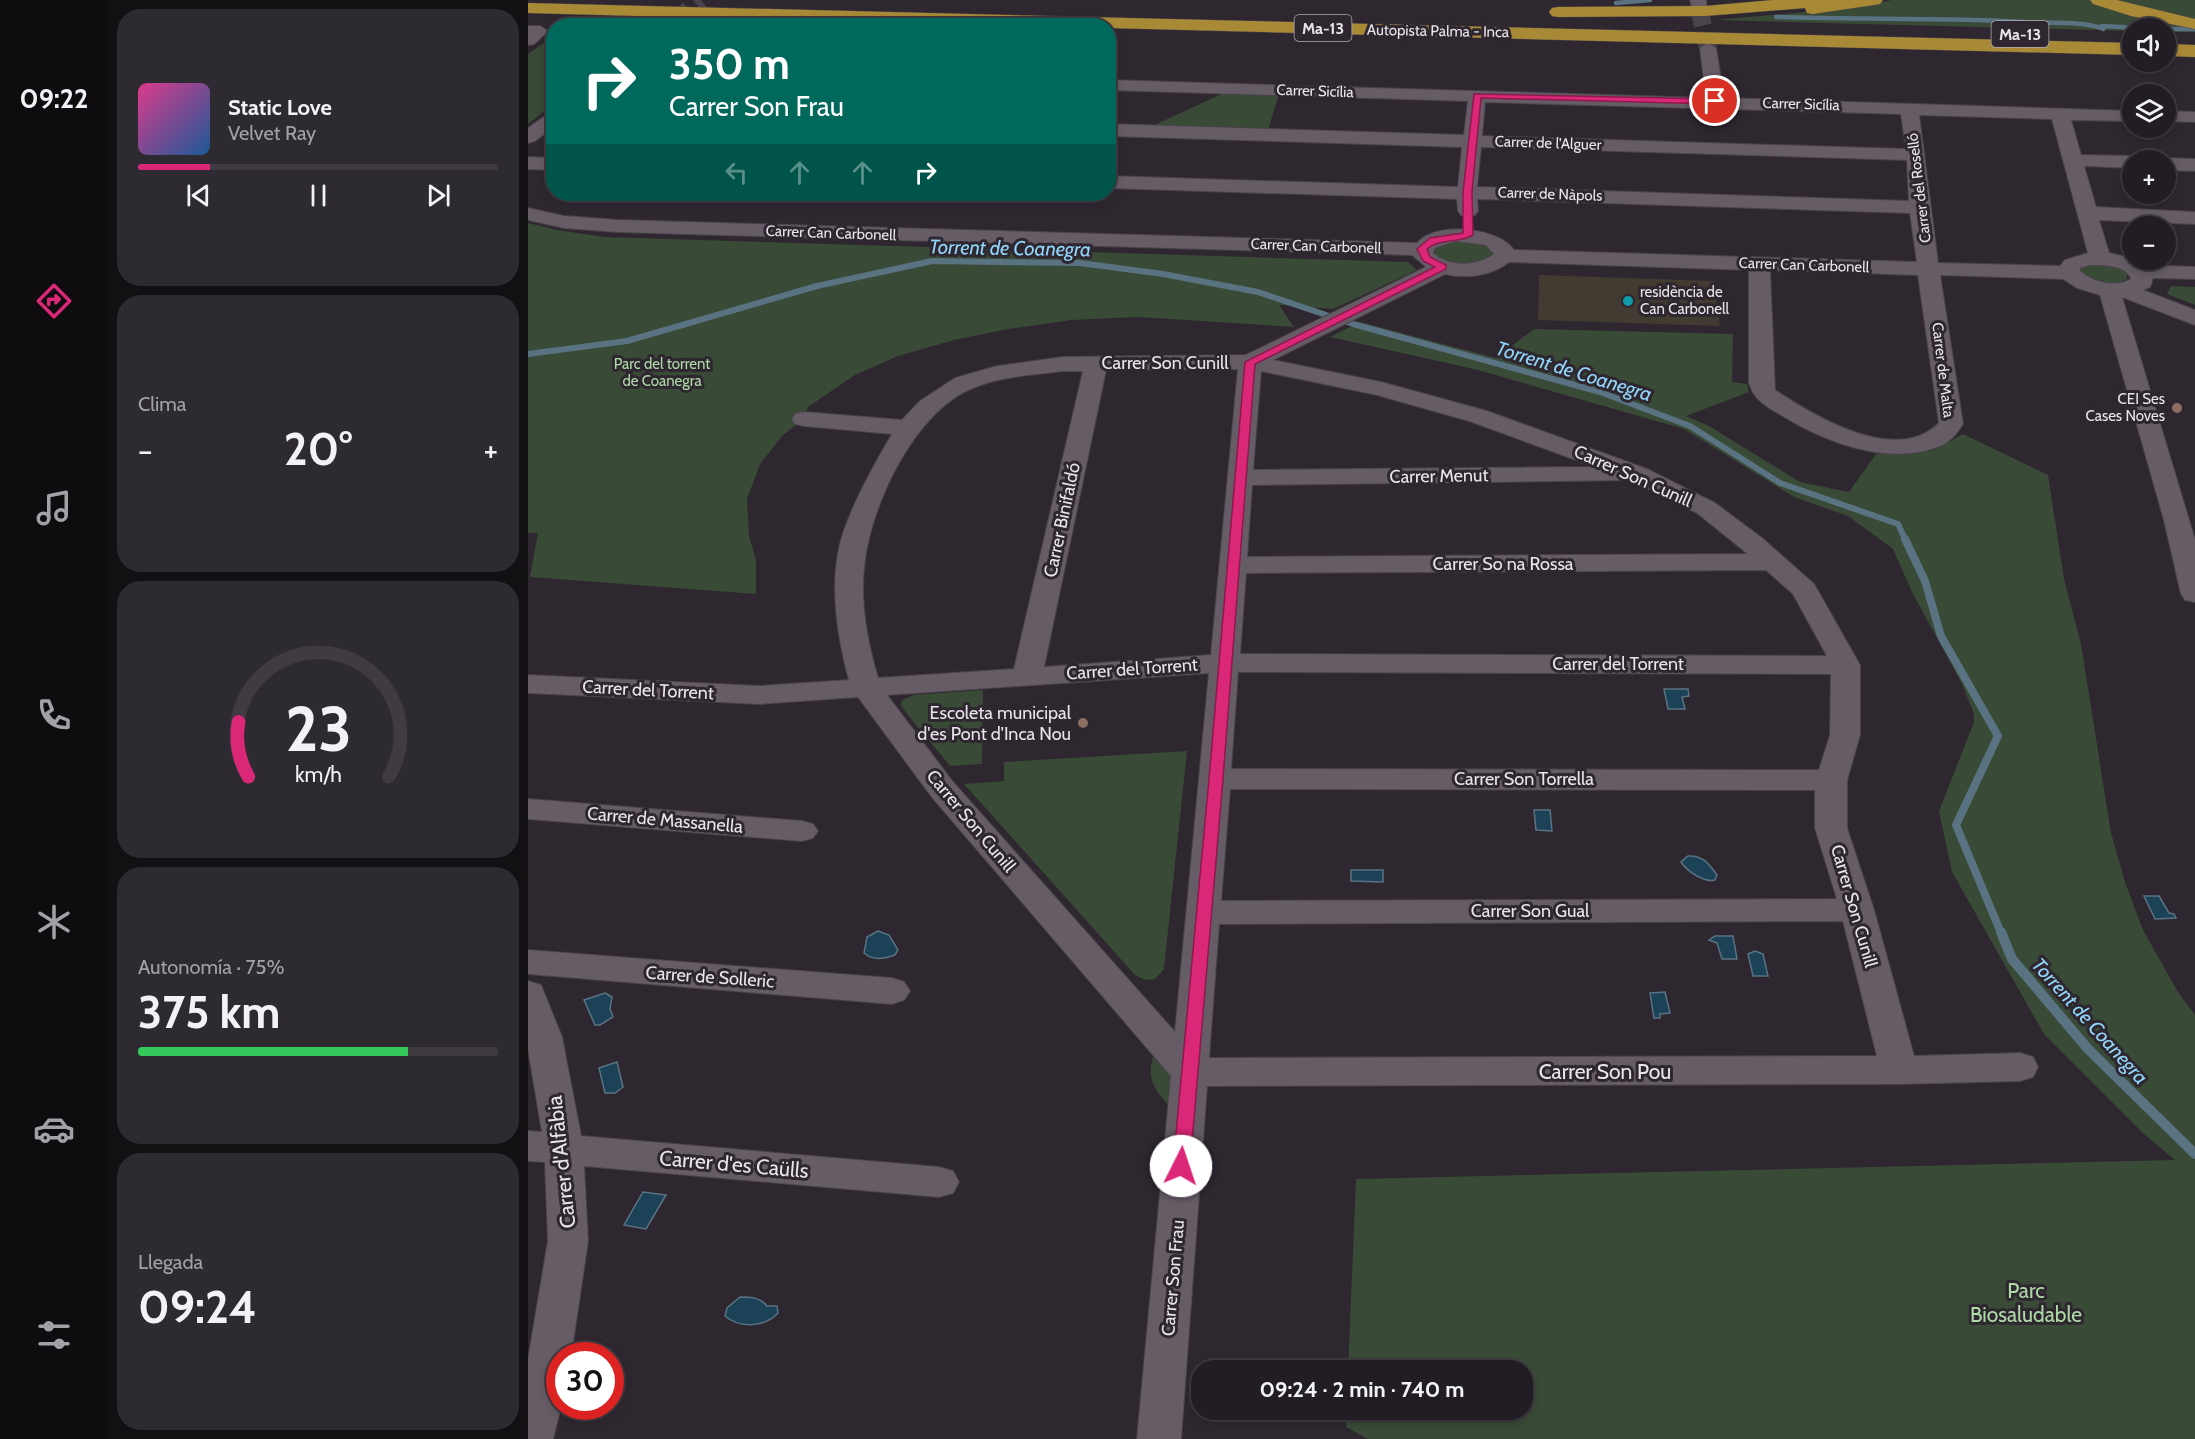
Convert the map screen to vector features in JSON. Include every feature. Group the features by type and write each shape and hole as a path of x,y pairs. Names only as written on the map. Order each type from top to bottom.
{"highway":[{"name":"Autopista Palma - Inca","path":"699,0 2122,37"},
{"path":"1541,11 1705,11 1835,0"},
{"path":"1566,22 1748,15 1874,0"},
{"path":"2099,0 2137,12 2195,24"},
{"name":"Autopista Palma - Inca","path":"528,8 919,18"},
{"name":"Autopista Palma - Inca","path":"1116,23 2122,49"},
{"path":"2176,38 2195,38"},
{"path":"2176,50 2195,51"}],"street":[{"path":"1708,48 1715,101"},
{"name":"Carrer Sicília","path":"1116,85 1715,101 2122,116"},
{"path":"1468,235 1467,192 1477,96"},
{"name":"Carrer del Roselló","path":"1909,108 1916,155 1919,207 1929,268"},
{"path":"2060,114 2100,258"},
{"path":"2176,116 2195,117"},
{"path":"528,137 546,124"},
{"name":"Carrer de l'Alguer","path":"1116,130 1916,155"},
{"path":"2072,160 2122,162"},
{"path":"528,163 546,164"},
{"path":"2176,164 2195,165"},
{"name":"Carrer de Nàpols","path":"1116,182 1919,207"},
{"name":"Carrer Can Carbonell","path":"528,213 564,222 629,226 1422,249"},
{"path":"2086,213 2195,218"},
{"path":"1468,235 1481,237 1500,245 1504,250 1504,256 1499,261 1481,268 1443,267 1426,259 1422,249 1433,240 1468,235"},
{"name":"Carrer Can Carbonell","path":"1504,256 2069,273"},
{"path":"2195,280 2130,282 2080,281 2069,273 2068,268 2079,260 2100,258 2122,262 2130,282 2177,520 2195,594"},
{"name":"Carrer de Malta","path":"1759,263 1761,383 1764,393 1787,409 1838,435 1881,446 1909,445 1934,440 1951,424 1929,268"},
{"path":"1250,362 1443,267"},
{"path":"2130,282 2195,273"},
{"path":"2130,282 2195,308"},
{"path":"2130,282 2195,318"},
{"name":"Carrer Son Cunill","path":"1189,1072 942,789 866,688 851,620 849,591 851,561 858,526 866,506 908,428 935,401 963,383 997,373 1034,367 1096,363 1250,362 1381,389 1478,416 1638,474 1706,508 1804,590 1846,665 1845,735 1831,780 1831,828 1857,910 1899,1070"},
{"name":"Carrer Son Frau","path":"1160,1439 1250,362"},
{"name":"Carrer Binifaldó","path":"1027,676 1096,363"},
{"path":"804,419 908,428"},
{"name":"Carrer Menut","path":"1240,478 1638,474"},
{"name":"Carrer So na Rossa","path":"1233,565 1773,562"},
{"name":"Carrer del Torrent","path":"528,684 760,695 1226,663 1846,665"},
{"name":"Carrer Son Torrella","path":"1216,779 1831,780"},
{"name":"Carrer de Massanella","path":"528,809 802,831"},
{"name":"Carrer Son Gual","path":"1204,913 1857,910"},
{"name":"Carrer de Solleric","path":"528,962 892,991"},
{"name":"Carrer d'Alfàbia","path":"528,994 544,1037 546,1148 568,1241 537,1380 531,1439"},
{"name":"Carrer Son Pou","path":"1189,1072 1899,1070 2020,1067"},
{"name":"Carrer d'es Caülls","path":"546,1148 939,1182"}],"green space":[{"path":"1892,0 2092,0 2163,18 2122,18 2122,31 1715,20 1842,9"},
{"path":"2111,0 2195,0 2195,21"},
{"path":"2176,21 2195,26 2195,32 2176,32"},
{"path":"546,42 546,110 528,124 528,54"},
{"path":"1224,93 1279,94 1268,130 1150,127"},
{"name":"Parc del torrent de Coanegra","path":"528,223 605,237 1408,262 1417,270 1333,309 1279,305 1294,327 1138,317 1072,320 1008,329 954,340 898,356 855,375 808,407 804,419 782,436 760,464 747,499 749,536 756,560 756,594 530,577 538,533 528,533"},
{"path":"1448,240 1488,244 1495,253 1488,262 1457,266 1433,258 1431,249"},
{"path":"2099,263 2122,269 2127,272 2127,279 2114,283 2102,282 2078,272 2080,266"},
{"path":"2171,286 2195,287 2195,305 2167,294"},
{"name":"Parc Biosaludable","path":"1360,322 1496,358 1534,329 1733,334 1732,382 1747,384 1749,392 1686,416 1709,426 1800,482 1849,492 1876,454 1934,450 1963,434 2048,475 2064,579 2081,644 2111,833 2126,885 2143,930 2178,992 2195,1015 2195,1439 1368,1439 1346,1427 1346,1420 1533,1420 1533,1360 1348,1360 1356,1179 2175,1160 2144,1134 2044,1034 1952,872 1939,811 1974,722 1974,714 1962,684 1912,592 1893,549 1848,516 1794,497 1684,429 1478,370 1330,337"},
{"path":"983,690 982,764 950,766 901,705 902,700 914,695"},
{"path":"1187,751 1164,969 1155,979 1145,980 1135,975 964,784 1004,781 1004,762"},
{"path":"1154,1053 1172,1074 1174,1112 1154,1086 1151,1072"}],"water":[{"path":"1664,689 1688,689 1689,696 1682,697 1685,709 1668,709"},
{"path":"1534,810 1550,810 1552,831 1536,830"},
{"path":"1688,856 1698,857 1705,861 1717,875 1715,880 1706,880 1687,869 1681,862"},
{"path":"1351,870 1383,870 1383,882 1351,881"},
{"path":"2144,896 2159,896 2169,913 2174,914 2176,918 2155,919"},
{"path":"878,931 889,935 898,950 895,955 879,958 864,953 867,937"},
{"path":"1715,936 1733,936 1737,959 1722,959 1717,943 1709,940"},
{"path":"1755,951 1763,954 1768,976 1753,976 1748,954"},
{"path":"1665,992 1670,1013 1660,1014 1660,1018 1654,1018 1650,993"},
{"path":"605,993 612,997 610,1009 613,1017 600,1025 595,1025 584,1000"},
{"path":"617,1062 623,1087 615,1093 605,1093 599,1068"},
{"path":"643,1192 666,1195 646,1229 624,1225"},
{"path":"740,1297 755,1298 767,1306 777,1306 778,1313 773,1318 759,1324 738,1323 725,1316 727,1308"}],"building":[{"name":"residència de Can Carbonell","path":"1539,275 1714,281 1720,326 1538,320"}],"waterway":[{"path":"1616,3 1650,0"},
{"path":"1776,17 2064,23 2102,28"},
{"path":"2103,29 2102,26 2122,27"},
{"path":"2176,29 2195,29"},
{"name":"Torrent de Coanegra","path":"528,354 627,341 817,286 932,261 1080,263 1163,274 1258,292 1353,324 1600,392 1690,426 1780,483 1898,524 1906,541"},
{"name":"Torrent de Coanegra","path":"1905,539 1925,581 1941,636 1998,736 1956,825 2001,933"},
{"name":"Torrent de Coanegra","path":"2001,932 2012,959 2088,1049 2195,1154"}],"tunnel":[{"path":"679,18 701,0"},
{"path":"1699,8 1708,48"}],"place":[{"name":"residència de Can Carbonell","path":"1628,301"},
{"name":"CEI Ses Cases Noves","path":"2177,408"},
{"name":"Escoleta municipal d'es Pont d'Inca Nou","path":"1083,723"}],"route":[{"path":"1181,1166 1250,362 1443,267 1426,259 1422,254 1422,249 1433,240 1455,235 1468,235 1467,192 1477,96 1715,101"}]}
